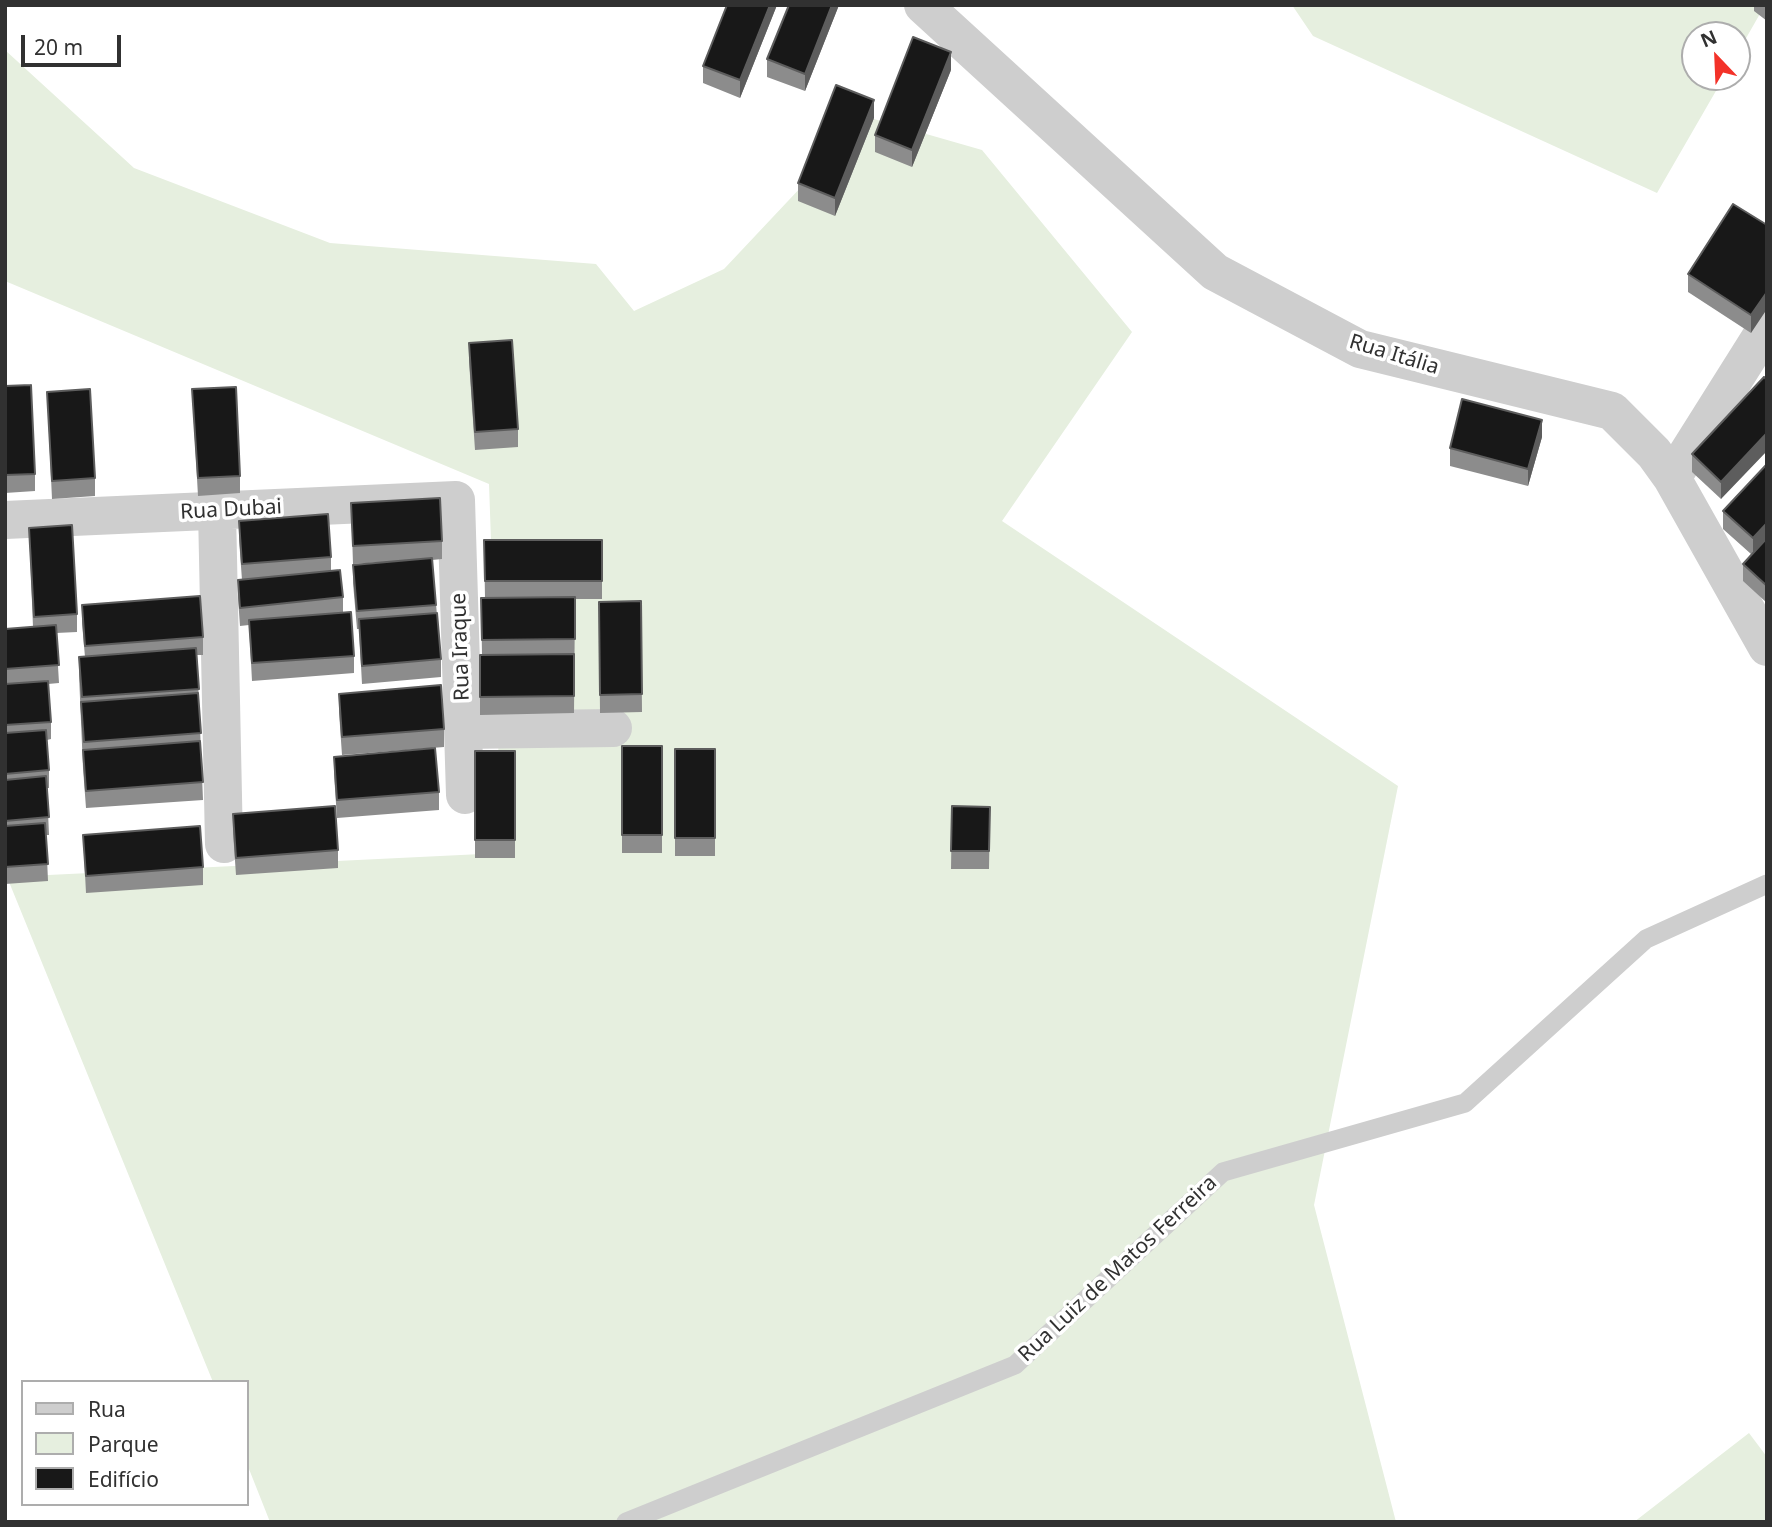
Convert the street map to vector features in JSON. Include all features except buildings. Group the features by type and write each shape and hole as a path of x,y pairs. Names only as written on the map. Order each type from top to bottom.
{"street":[{"name":"Rua Itália","path":"923,5 1215,272 1360,349 1612,411 1654,453 1672,478 1767,646"},
{"path":"1672,478 1762,344"},
{"name":"Rua Dubai","path":"5,520 456,500"},
{"name":"Rua Iraque","path":"456,500 465,795"},
{"path":"217,510 224,845"},
{"path":"463,730 613,728"}],"lane":[{"name":"Rua Luiz de Matos Ferreira","path":"626,1522 1015,1364 1223,1172 1465,1103 1646,939 1767,884"}],"green space":[{"path":"1292,5 1765,5 1751,30 1751,21 1681,21 1681,91 1716,91 1657,193 1313,36"},
{"path":"5,50 134,168 330,243 596,264 634,311 724,269 867,117 982,150 1132,332 1002,521 1398,786 1314,1205 1396,1522 270,1522 248,1467 248,1380 212,1380 7,877 502,853 489,484 5,281"},
{"path":"1749,1433 1767,1457 1767,1522 1634,1522"}]}
